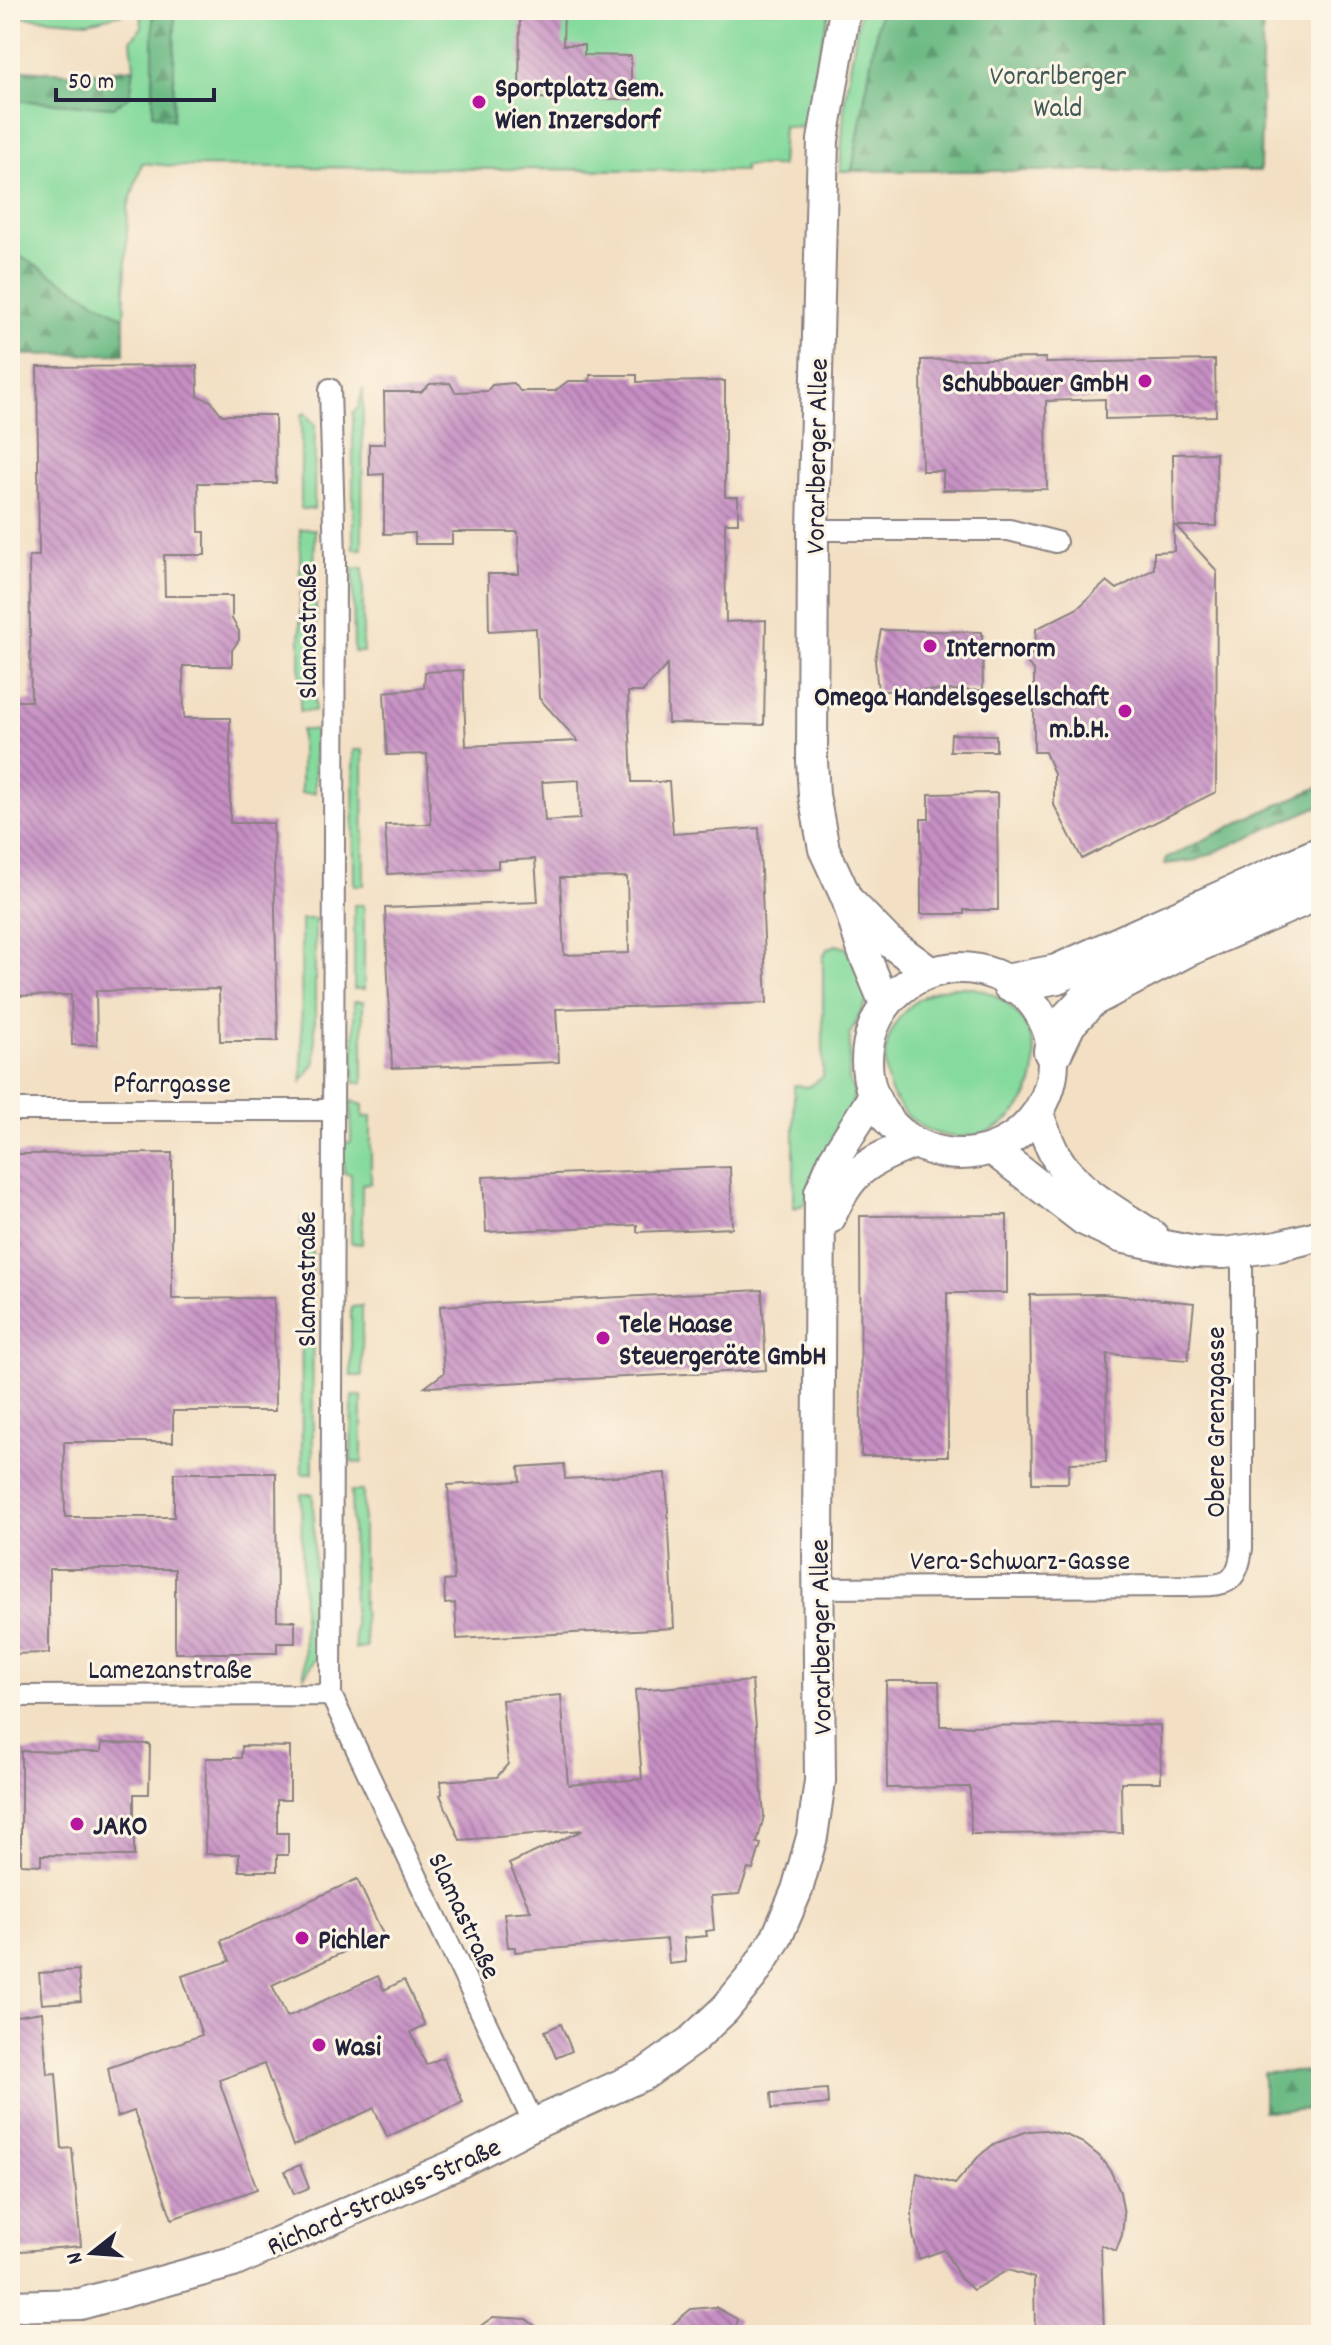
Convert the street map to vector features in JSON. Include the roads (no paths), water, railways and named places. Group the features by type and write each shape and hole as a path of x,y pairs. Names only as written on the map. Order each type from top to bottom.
{"highway":[{"path":"1011,983 1057,974 1318,866"},
{"path":"1053,1051 1067,1022 1090,998 1187,947 1318,866"}],"main road":[{"name":"Vorarlberger Allee","path":"845,10 823,140 813,530 814,795 824,849 847,899 863,951 885,1004"},
{"name":"Vorarlberger Allee","path":"847,899 888,941 930,972"},
{"path":"957,967 984,971 1011,983 1034,1004 1047,1026 1053,1051 1051,1085 1038,1114 1016,1137 993,1150 964,1156 934,1152 914,1143 886,1119 873,1097 866,1066 870,1034 885,1004 906,984 930,972 957,967"},
{"name":"Vorarlberger Allee","path":"725,2009 753,1975 777,1937 797,1890 812,1837 820,1781 820,1192 834,1159 873,1097"},
{"path":"1038,1114 1055,1156 1067,1172 1097,1199 1164,1244"},
{"name":"Vorarlberger Allee","path":"820,1242 846,1183 874,1160 914,1143"},
{"path":"993,1150 1084,1220 1120,1237 1195,1252 1242,1252 1321,1235"},
{"name":"Richard-Strauss-Straße","path":"10,2306 80,2304 233,2262 455,2165 534,2124 645,2074 691,2041 725,2009"}],"street":[{"name":"Slamastraße","path":"330,389 335,558 331,1695 534,2124"},
{"path":"813,530 1009,530 1056,542"},
{"name":"Pfarrgasse","path":"10,1110 333,1110"},
{"name":"Obere Grenzgasse","path":"1223,1584 1239,1568 1242,1548 1242,1252"},
{"name":"Vera-Schwarz-Gasse","path":"818,1588 1169,1587 1223,1584"},
{"name":"Lamezanstraße","path":"10,1696 331,1695"}],"water":[{"path":"1321,968 1321,1136 1312,971"}],"place":[{"name":"Sportplatz Gem. Wien Inzersdorf","path":"479,102"},
{"name":"Schubbauer GmbH","path":"1145,381"},
{"name":"Internorm","path":"930,646"},
{"name":"Omega Handelsgesellschaft m.b.H.","path":"1125,711"},
{"name":"Tele Haase Steuergeräte GmbH","path":"603,1338"},
{"name":"JAKO","path":"77,1824"},
{"name":"Pichler","path":"302,1938"},
{"name":"Wasi","path":"319,2045"}],"park label":[{"name":"Vorarlberger Wald","path":"1058,90"}]}
